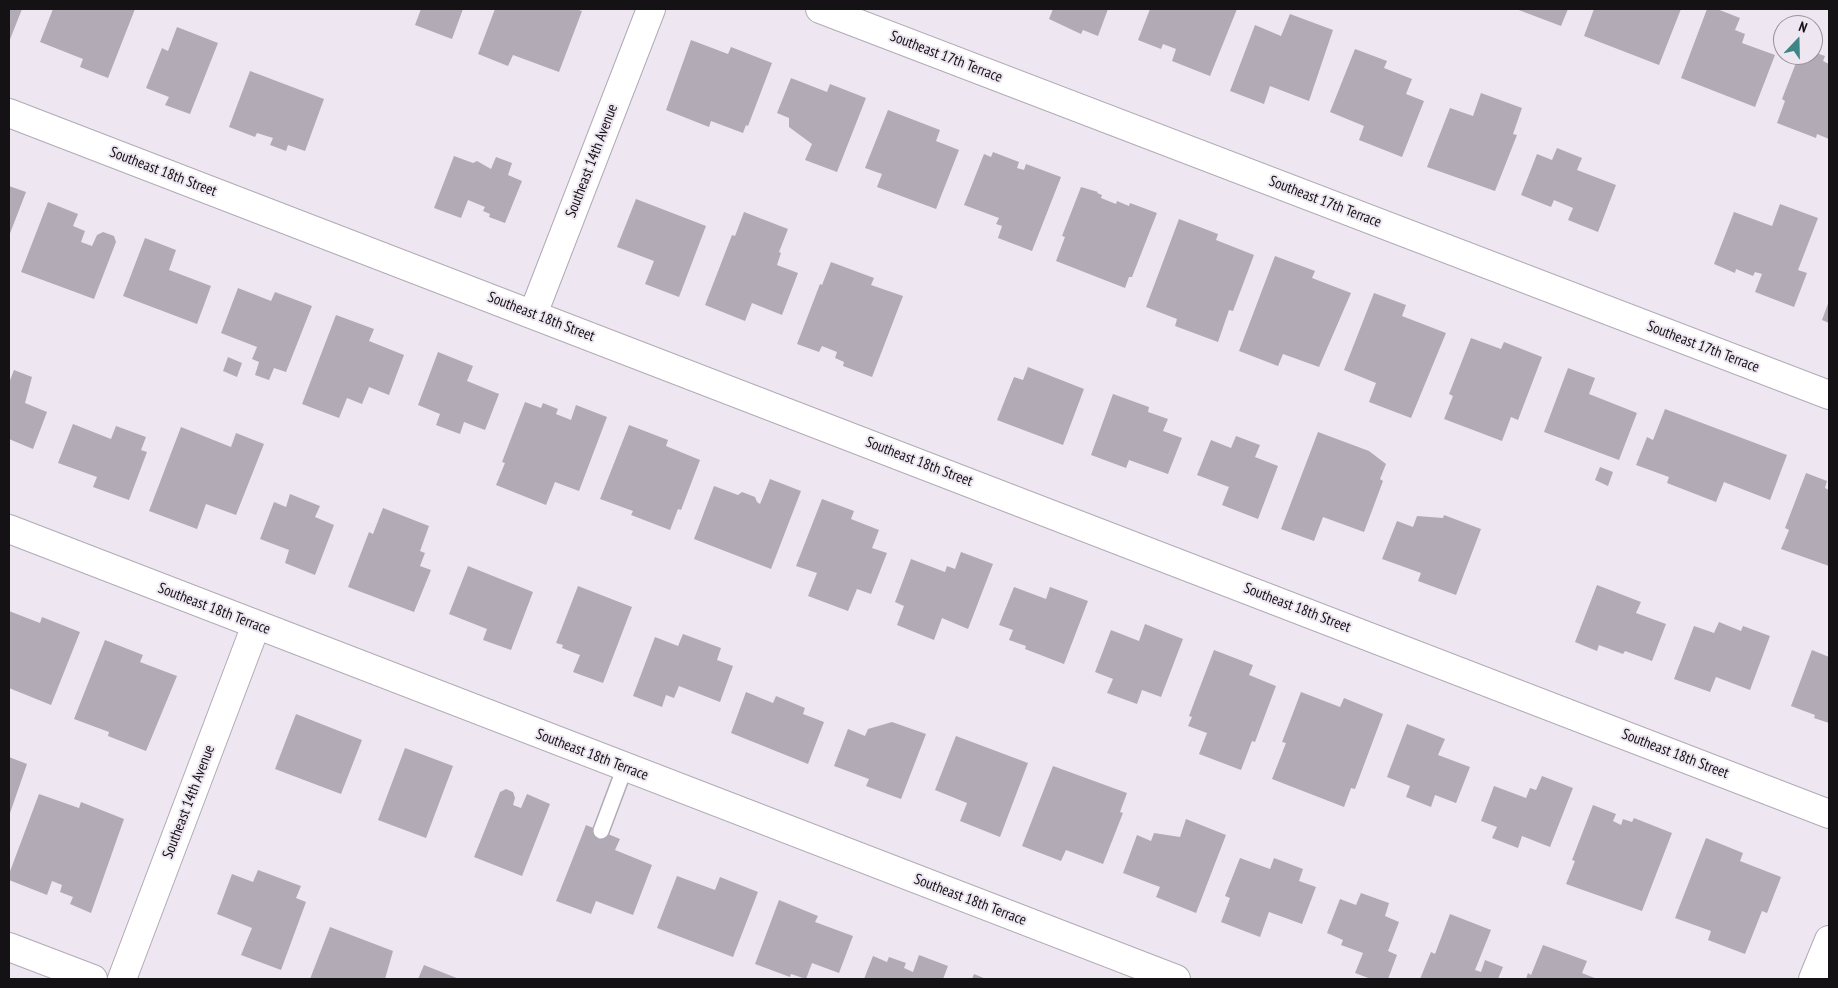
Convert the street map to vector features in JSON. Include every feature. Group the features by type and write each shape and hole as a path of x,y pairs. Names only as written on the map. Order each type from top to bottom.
{"street":[{"name":"Southeast 14th Avenue","path":"533,314 651,9"},
{"name":"Southeast 17th Terrace","path":"820,9 1829,395"},
{"name":"Southeast 18th Street","path":"9,113 1829,814"},
{"name":"Southeast 18th Terrace","path":"9,529 1176,979"},
{"name":"Southeast 14th Avenue","path":"122,979 256,625"},
{"path":"1813,979 1829,940"},
{"path":"9,947 93,979"}],"lane":[{"path":"601,831 625,767"}],"building":[{"path":"9,9 22,9 9,42"},
{"path":"53,9 135,9 108,78 80,67 83,59 40,42"},
{"path":"421,9 463,9 452,39 415,25"},
{"path":"495,9 575,9 582,11 559,72 513,55 508,66 478,54"},
{"path":"1053,9 1108,9 1098,36 1083,30 1081,34 1049,19"},
{"path":"1150,9 1237,9 1210,76 1172,61 1176,49 1163,44 1161,49 1138,40"},
{"path":"1516,9 1568,9 1561,26"},
{"path":"1594,9 1681,9 1659,65 1584,36"},
{"path":"1707,9 1717,9 1740,18 1735,30 1745,34 1742,43 1773,54 1773,60 1755,107 1681,78"},
{"path":"1290,14 1333,30 1309,101 1270,86 1264,104 1230,91 1255,25 1281,36"},
{"path":"177,27 218,43 190,114 165,105 169,97 146,88 162,48 168,51"},
{"path":"691,40 728,54 731,47 772,63 748,126 746,125 743,133 711,121 709,127 666,110"},
{"path":"1355,49 1387,61 1384,68 1412,79 1406,94 1424,101 1402,157 1359,140 1364,126 1330,112"},
{"path":"1823,61 1829,64 1829,139 1817,134 1816,138 1777,123 1785,101 1782,99 1795,65 1823,65"},
{"path":"250,71 324,99 305,151 288,145 286,151 270,145 273,138 257,133 255,137 229,127"},
{"path":"791,78 827,92 830,84 866,98 837,172 805,160 812,144 789,127 789,118 777,113"},
{"path":"1481,93 1522,108 1513,134 1517,135 1495,191 1427,167 1450,108 1473,116"},
{"path":"888,110 940,130 936,141 959,150 936,209 877,187 882,174 865,168"},
{"path":"1557,148 1582,158 1577,170 1616,185 1598,232 1568,220 1573,208 1554,200 1551,207 1521,195 1537,154 1552,160"},
{"path":"993,152 1019,162 1017,168 1024,170 1026,164 1061,177 1032,251 998,238 1002,226 996,224 999,218 964,205 984,154 991,157"},
{"path":"454,156 473,163 477,161 491,169 496,157 512,163 508,175 522,181 505,223 489,217 490,214 483,211 485,207 468,200 461,218 434,208"},
{"path":"9,186 26,192 9,236"},
{"path":"1081,187 1098,192 1102,195 1101,198 1116,204 1117,201 1129,206 1130,203 1157,213 1132,277 1129,277 1125,288 1056,261 1065,237 1062,236"},
{"path":"636,199 706,226 679,297 645,284 654,261 617,247"},
{"path":"48,202 78,214 73,226 85,231 81,242 92,246 97,235 103,232 114,236 116,242 94,299 21,272"},
{"path":"1780,204 1818,218 1798,270 1807,273 1794,307 1755,292 1762,274 1755,272 1753,276 1736,269 1735,273 1714,264 1734,212 1772,226"},
{"path":"744,212 788,229 779,252 781,253 777,265 798,273 782,315 752,303 745,321 705,305 732,235 735,236"},
{"path":"1179,219 1218,234 1216,240 1254,255 1233,311 1229,310 1218,342 1175,326 1177,319 1146,307"},
{"path":"145,238 176,250 169,270 211,286 197,324 123,296"},
{"path":"1275,256 1315,271 1312,278 1351,293 1319,367 1283,354 1278,366 1239,351"},
{"path":"831,262 874,278 871,285 903,296 872,377 843,366 844,362 835,358 837,352 822,346 819,352 797,344 820,284 822,285"},
{"path":"238,288 271,301 275,292 312,306 286,372 274,368 269,380 255,375 259,362 252,359 257,347 221,333"},
{"path":"1374,293 1406,305 1402,316 1446,333 1411,418 1369,402 1376,383 1344,370"},
{"path":"1829,301 1829,323 1822,320"},
{"path":"336,315 374,329 369,341 404,355 389,395 369,387 362,404 347,398 339,418 302,404"},
{"path":"1471,338 1501,349 1504,342 1542,357 1518,420 1511,417 1502,441 1444,419 1453,396 1449,394"},
{"path":"438,352 473,366 467,381 499,394 485,430 464,422 460,434 436,425 440,414 418,405"},
{"path":"228,357 242,363 237,377 223,371"},
{"path":"1028,367 1084,389 1063,445 997,420 1014,377 1023,380"},
{"path":"1568,368 1595,378 1589,394 1637,413 1619,460 1544,432"},
{"path":"14,370 32,377 25,403 47,412 33,449 9,439 9,383"},
{"path":"1113,394 1149,407 1148,412 1168,419 1163,431 1182,438 1168,474 1129,460 1126,468 1091,455"},
{"path":"525,402 541,408 543,403 558,409 556,414 571,420 576,405 607,417 579,491 555,482 546,505 496,485 505,463 502,462"},
{"path":"1665,409 1787,455 1770,500 1724,482 1716,502 1667,483 1669,477 1636,465 1647,437 1653,440"},
{"path":"73,424 111,439 116,426 146,437 141,450 147,452 129,500 93,487 97,477 58,463"},
{"path":"629,425 668,440 666,446 700,460 681,510 678,509 670,530 631,515 633,511 600,499"},
{"path":"181,427 231,447 236,433 264,444 236,515 206,504 197,529 149,511"},
{"path":"1318,432 1369,451 1386,464 1380,479 1383,481 1364,532 1323,517 1314,541 1281,529"},
{"path":"1236,436 1260,445 1255,457 1278,466 1258,519 1222,505 1229,487 1197,475 1211,440 1231,448"},
{"path":"1600,467 1613,472 1608,486 1595,480"},
{"path":"1806,473 1827,481 1825,488 1829,490 1829,566 1781,549 1789,530 1785,528"},
{"path":"770,479 801,491 771,569 694,539 714,486 738,495 742,492 755,497 760,504"},
{"path":"290,494 320,506 315,517 334,525 315,575 285,563 289,550 260,539 274,502 286,507"},
{"path":"822,499 854,511 851,519 879,530 872,548 887,553 871,594 857,589 848,611 808,596 817,573 796,566"},
{"path":"383,508 429,526 420,551 425,553 420,566 431,570 414,612 348,587 369,532 373,534"},
{"path":"1444,515 1481,529 1456,595 1418,581 1421,573 1382,559 1397,521 1413,527 1417,516 1443,518"},
{"path":"961,552 993,564 968,629 942,618 934,640 897,625 904,606 895,602 911,559 945,572 947,566 955,569"},
{"path":"468,566 533,592 511,650 483,640 487,629 449,614"},
{"path":"1597,585 1641,602 1636,613 1666,624 1652,661 1625,651 1623,654 1599,645 1597,651 1575,642"},
{"path":"578,586 632,607 603,683 573,672 580,655 562,648 563,645 556,643"},
{"path":"1014,587 1046,599 1050,587 1088,601 1064,664 1025,649 1026,646 1009,640 1013,630 999,625"},
{"path":"9,611 40,623 42,617 80,632 51,705 9,688"},
{"path":"1719,622 1741,631 1743,626 1770,636 1750,690 1716,677 1710,692 1674,679 1694,626 1714,633"},
{"path":"1145,624 1183,639 1161,697 1142,690 1137,704 1107,693 1113,679 1095,672 1111,630 1139,641"},
{"path":"683,634 721,648 717,660 733,666 720,702 679,686 674,698 666,695 662,707 633,696 655,637 678,646"},
{"path":"105,640 143,655 140,662 177,676 146,751 108,736 109,732 74,719"},
{"path":"1214,650 1253,665 1249,675 1276,686 1255,742 1252,741 1241,770 1199,754 1207,733 1188,726 1192,717 1189,716"},
{"path":"1812,650 1829,657 1829,723 1814,718 1815,715 1791,706"},
{"path":"746,692 773,703 776,696 805,708 803,714 824,722 808,764 731,733"},
{"path":"1301,692 1340,707 1344,698 1383,714 1355,789 1351,788 1344,807 1272,779 1286,743 1282,742"},
{"path":"296,714 362,740 341,794 275,769"},
{"path":"892,722 926,734 901,799 866,786 869,779 834,766 848,729 865,736 868,729"},
{"path":"1407,724 1445,739 1438,755 1470,767 1456,803 1435,795 1431,807 1406,797 1410,786 1387,777"},
{"path":"956,736 1028,763 1000,837 960,821 967,803 935,790"},
{"path":"405,748 453,766 426,838 378,820"},
{"path":"9,757 27,764 9,816"},
{"path":"1053,766 1127,793 1120,812 1123,813 1103,864 1066,850 1061,861 1022,846"},
{"path":"1542,776 1573,788 1550,847 1522,836 1518,848 1492,838 1497,827 1481,821 1494,786 1526,798 1530,788 1536,790"},
{"path":"506,789 513,792 515,798 513,805 521,808 527,794 550,804 522,876 474,857 500,792"},
{"path":"39,794 79,808 81,802 124,819 91,913 70,904 73,897 60,892 62,885 52,881 47,895 9,880 9,874"},
{"path":"1593,805 1616,814 1613,821 1621,825 1623,819 1632,822 1634,818 1672,833 1642,911 1566,884 1575,861 1572,860"},
{"path":"1186,819 1226,835 1196,913 1156,897 1160,887 1123,873 1137,835 1151,841 1154,833 1180,837"},
{"path":"586,825 620,839 615,850 652,865 633,915 596,901 591,914 556,901"},
{"path":"1706,838 1743,853 1740,861 1781,877 1767,913 1762,911 1745,954 1708,940 1711,931 1675,918"},
{"path":"1240,858 1270,869 1274,858 1303,869 1299,881 1316,887 1302,924 1269,912 1260,937 1221,922 1230,898 1225,896"},
{"path":"258,870 301,886 296,898 306,902 281,970 241,955 252,928 217,914 232,874 253,882"},
{"path":"677,876 715,890 720,877 758,892 733,957 657,928"},
{"path":"1361,893 1389,903 1385,916 1399,922 1388,951 1397,955 1388,979 1371,979 1355,973 1363,953 1341,945 1343,940 1327,933 1340,899 1356,905"},
{"path":"779,900 818,916 815,922 853,936 839,973 812,963 806,979 791,974 790,977 755,964"},
{"path":"1450,914 1491,930 1475,970 1481,972 1485,960 1503,967 1498,979 1420,979 1431,952 1435,954"},
{"path":"330,927 393,951 385,979 310,979"},
{"path":"1543,945 1587,961 1582,973 1597,979 1526,979 1528,973 1531,975"},
{"path":"919,955 948,966 943,979 864,979 873,956 887,962 889,957 906,963 904,968 913,972"},
{"path":"424,965 459,979 418,979"},
{"path":"974,974 986,979 972,979"}]}
